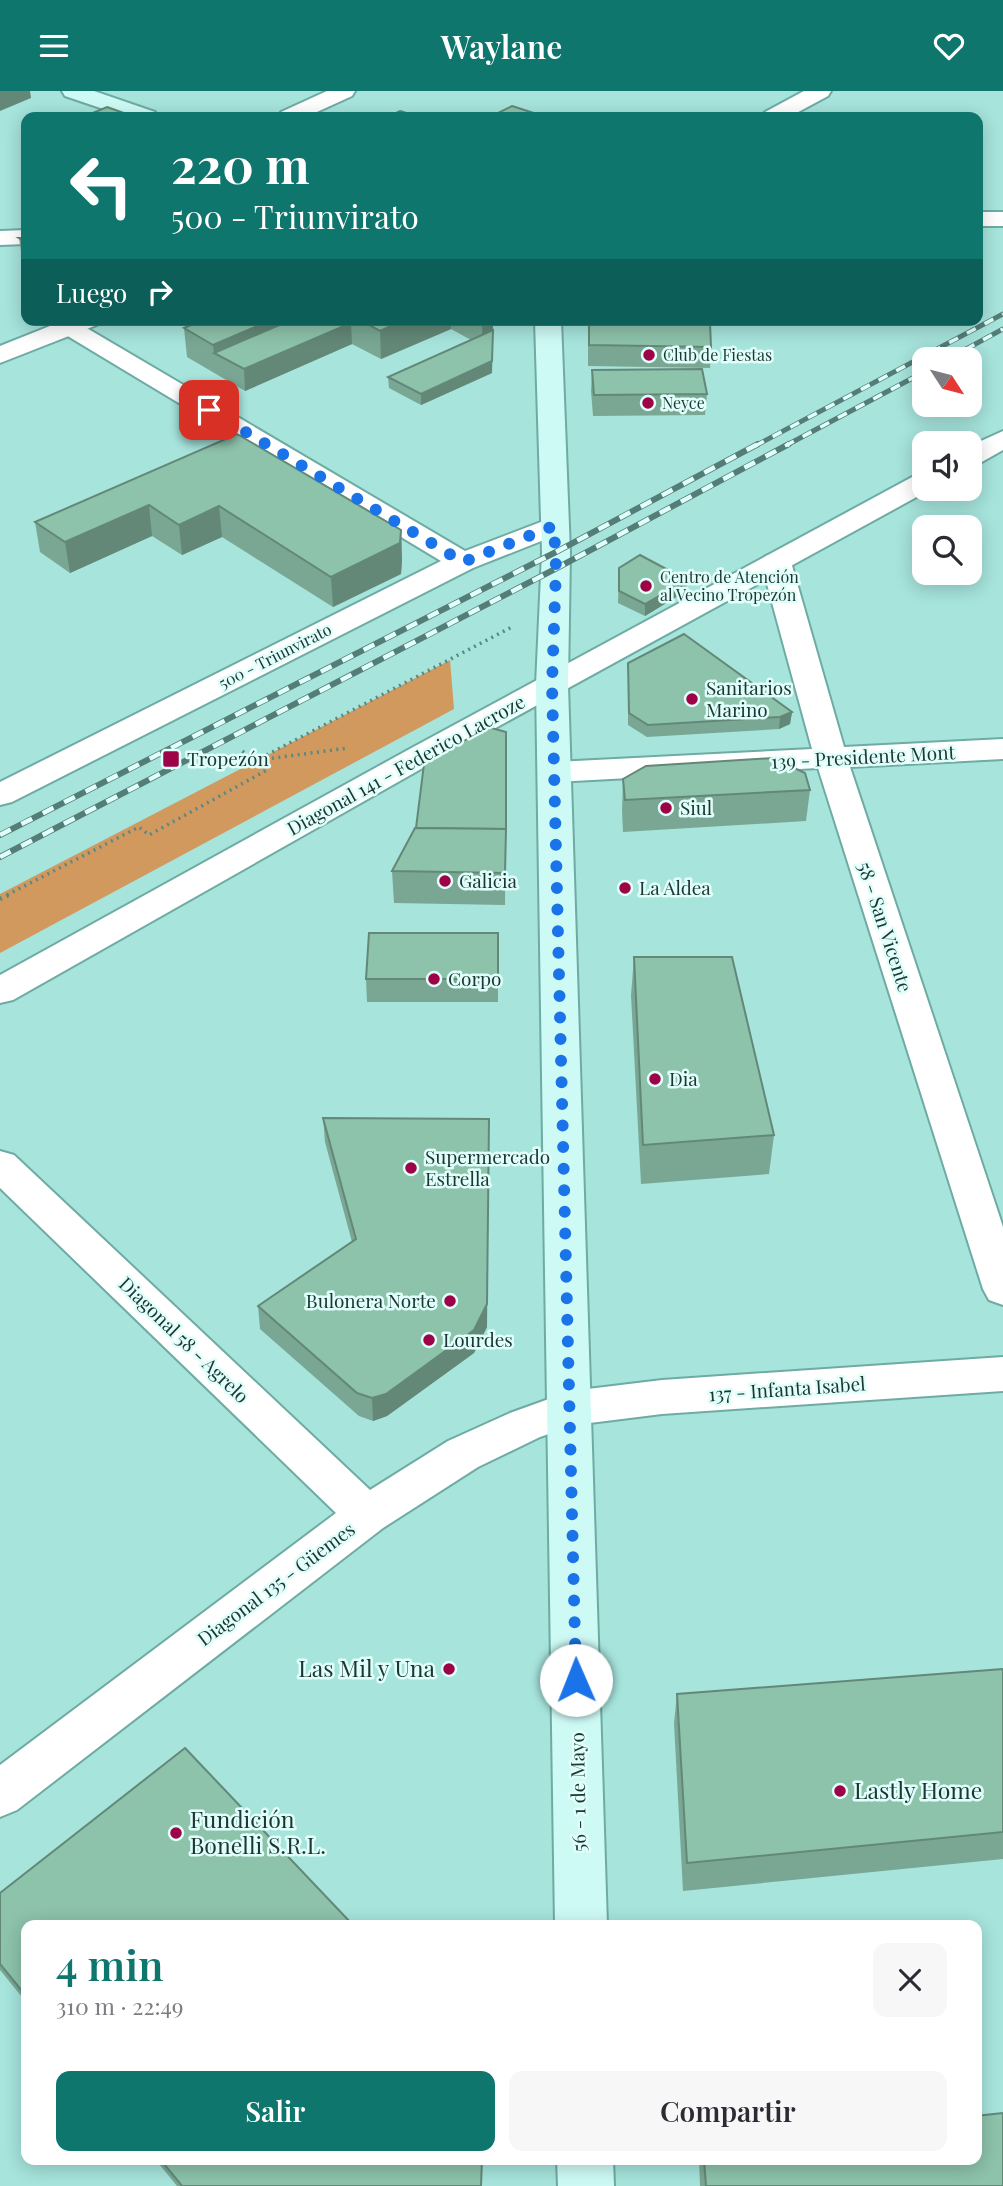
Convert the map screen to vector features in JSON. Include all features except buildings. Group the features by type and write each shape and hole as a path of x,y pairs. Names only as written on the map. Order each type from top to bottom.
{"main road":[{"path":"73,91 133,112"},
{"name":"56 - 1 de Mayo","path":"548,326 556,560 552,685 572,1408 581,1920"},
{"path":"585,2165 586,2186"}],"street":[{"path":"300,112 344,91"},
{"path":"782,112 820,91"},
{"path":"983,219 1003,219"},
{"path":"0,237 21,237"},
{"path":"0,355 74,326"},
{"path":"82,326 463,562"},
{"path":"982,450 1003,439"},
{"name":"Diagonal 141 - Federico Lacroze","path":"0,991 416,758 912,488"},
{"name":"500 - Triunvirato","path":"0,795 463,562 554,526"},
{"name":"58 - San Vicente","path":"776,562 831,759 1003,1289"},
{"name":"139 - Presidente Mont","path":"555,772 1003,749"},
{"name":"Diagonal 58 - Agrelo","path":"0,1165 367,1515"},
{"name":"137 - Infanta Isabel","path":"572,1408 662,1397 1003,1374"},
{"name":"Diagonal 135 - Güemes","path":"0,1794 367,1515 463,1454 525,1425 572,1408"}],"path":[{"path":"255,761 555,604"},
{"path":"255,761 393,742 416,758"},
{"path":"0,899 139,827 149,835 267,770 241,750"}],"shaded area":[{"path":"450,660 454,709 0,953 0,894"}],"railway":[{"path":"983,325 1003,314"},
{"path":"755,446 980,326"},
{"path":"970,347 1003,329"},
{"path":"785,446 912,378"},
{"path":"0,835 556,552 758,444"},
{"path":"0,857 557,568 789,444"}],"place":[{"name":"Club de Fiestas","path":"649,355"},
{"name":"Neyce","path":"648,403"},
{"name":"Centro de Atención al Vecino Tropezón","path":"646,586"},
{"name":"Sanitarios Marino","path":"692,699"},
{"name":"Tropezón","path":"171,759"},
{"name":"Siul","path":"666,808"},
{"name":"Galicia","path":"445,881"},
{"name":"La Aldea","path":"625,888"},
{"name":"Corpo","path":"434,979"},
{"name":"Dia","path":"655,1079"},
{"name":"Supermercado Estrella","path":"411,1168"},
{"name":"Bulonera Norte","path":"450,1301"},
{"name":"Lourdes","path":"429,1340"},
{"name":"Las Mil y Una","path":"449,1669"},
{"name":"Lastly Home","path":"840,1791"},
{"name":"Fundición Bonelli S.R.L.","path":"176,1833"}],"route":[{"path":"209,410 463,562 554,526 556,568 552,685 572,1408 576,1680"}]}
